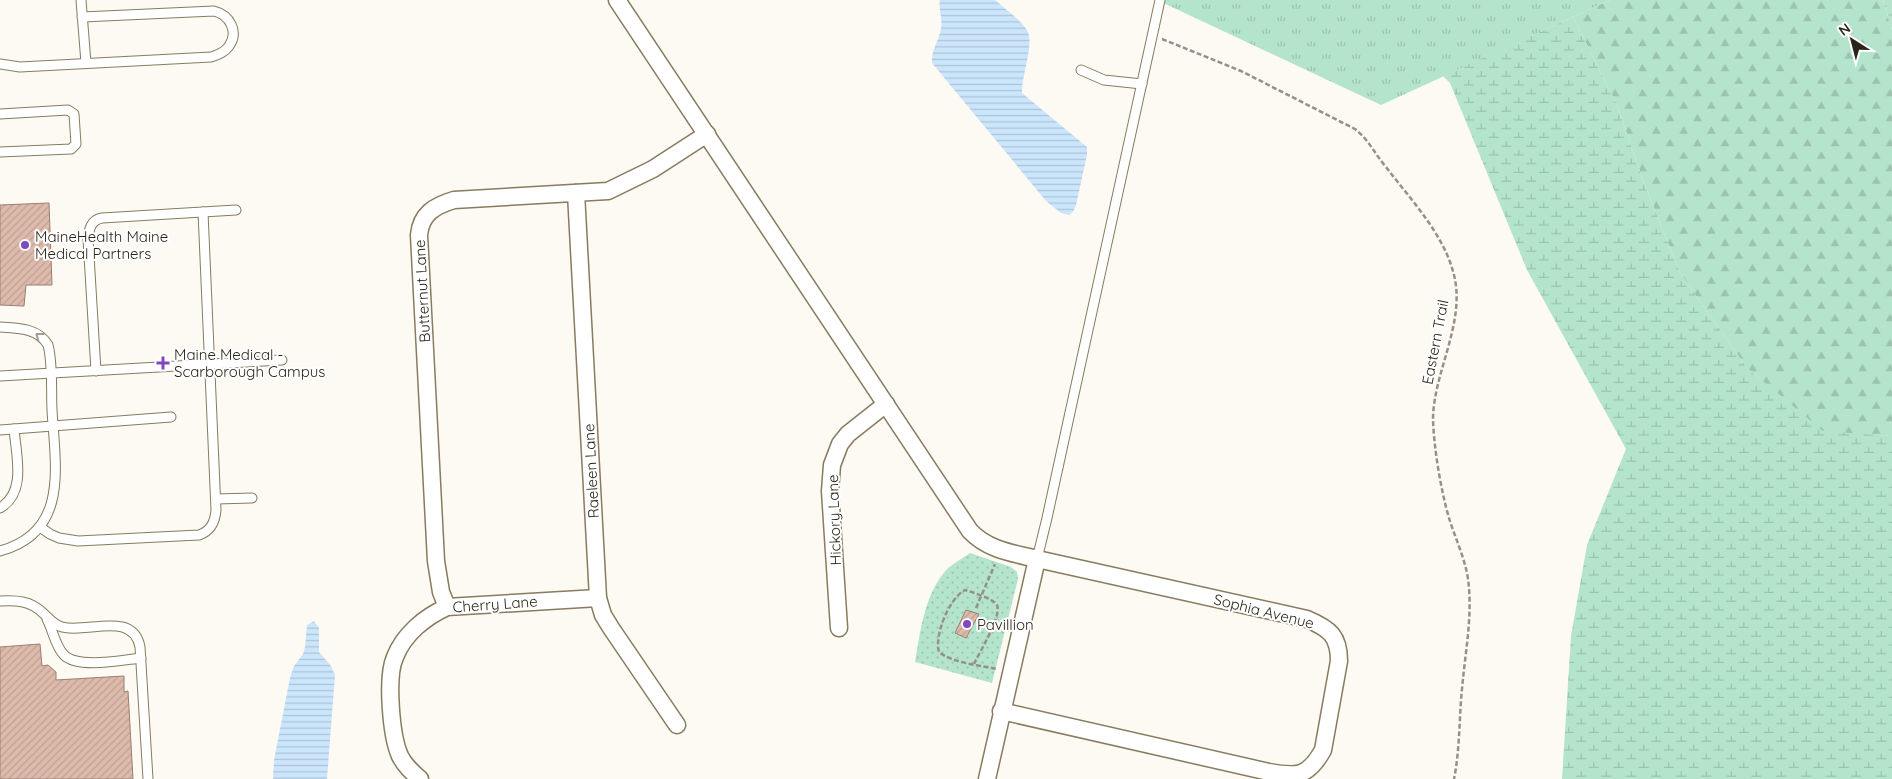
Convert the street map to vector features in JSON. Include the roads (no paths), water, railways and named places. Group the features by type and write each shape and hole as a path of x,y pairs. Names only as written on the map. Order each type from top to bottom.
{"street":[{"name":"Sophia Avenue","path":"617,0 970,531 988,546 1000,550 1295,615 1313,621 1328,630 1337,641 1340,661 1323,750 1310,769 1302,774 1284,775 1001,710"},
{"name":"Butternut Lane","path":"447,607 441,592 436,561 419,235 424,217 433,208 454,200 608,191 653,169 707,134"},
{"name":"Raeleen Lane","path":"576,193 598,598 603,615 611,628 677,725"},
{"name":"Hickory Lane","path":"839,628 830,491 832,465 840,444 848,434 886,404"},
{"path":"986,779 1037,559"},
{"name":"Cherry Lane","path":"420,779 405,764 396,746 392,716 391,673 394,658 402,643 423,622 447,607 598,598"}],"lane":[{"path":"81,0 86,63"},
{"path":"1037,559 1160,0"},
{"path":"0,64 20,66 212,57 220,54 229,46 232,39 233,30 228,17 221,13 82,17"},
{"path":"1081,70 1104,80 1142,84"},
{"path":"0,114 68,110 74,114 76,144 71,149 0,152"},
{"path":"96,370 88,239 90,226 97,219 102,218 236,210"},
{"path":"40,527 59,538 78,541 199,535 212,526 216,516 216,499 203,212"},
{"path":"0,328 28,330 40,335 49,349 55,487 51,508 40,527 28,538 0,551"},
{"path":"0,376 282,360"},
{"path":"0,430 171,417"},
{"path":"0,508 12,498 16,489 14,429"},
{"path":"216,499 252,498"},
{"path":"0,601 25,602 43,612 62,627 120,626 126,628 138,638 141,658 148,779"},
{"path":"43,612 62,653 70,659 86,662 141,658"}],"water":[{"path":"940,0 995,0 1027,30 1029,52 1022,93 1087,147 1076,205 1073,212 1069,215 1061,213 1046,201 932,63 940,33"},
{"path":"314,621 319,628 319,652 331,666 335,675 327,779 273,779 274,760 290,678 294,666 303,654 307,625"}],"place":[{"name":"MaineHealth Maine Medical Partners","path":"25,245"},
{"name":"Maine Medical - Scarborough Campus","path":"163,363"},
{"name":"Pavillion","path":"967,624"}]}
